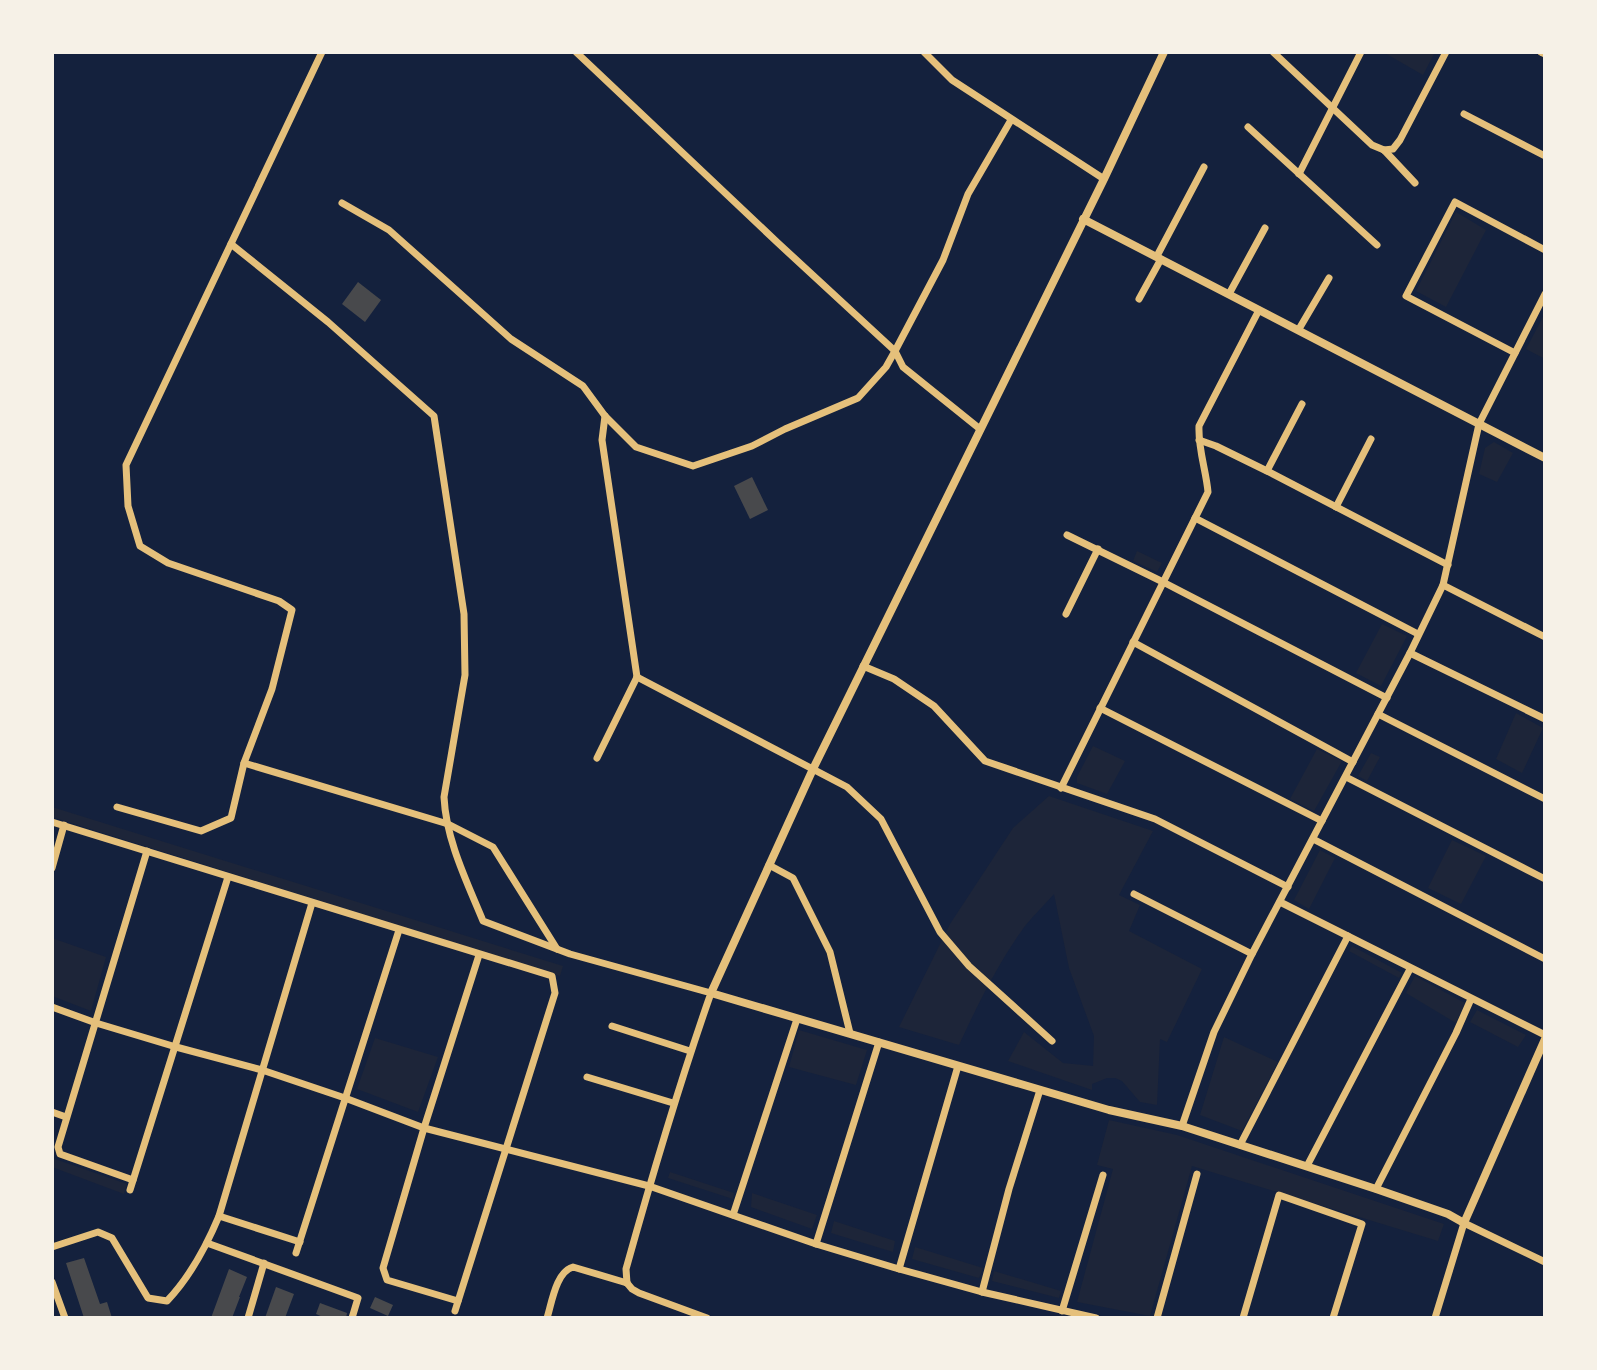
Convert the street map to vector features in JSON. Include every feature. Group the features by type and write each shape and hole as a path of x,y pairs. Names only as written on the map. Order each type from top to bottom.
{"street":[{"path":"117,807 201,831 231,818 244,763 272,689 292,610 279,601 168,563 140,546 128,506 126,465 322,52"},
{"path":"576,52 895,351 903,367 980,429"},
{"path":"924,52 952,80 1104,179"},
{"path":"627,1283 626,1269 673,1103 711,993 813,769 1164,52"},
{"path":"1273,52 1372,145 1384,150 1415,183"},
{"path":"1299,174 1361,52"},
{"path":"1384,150 1393,149 1400,140 1446,52"},
{"path":"1464,114 1545,156"},
{"path":"342,203 389,230 511,339 583,386 605,416 636,447 693,466 752,446 858,398 886,367 895,351 943,260 968,194 1011,120"},
{"path":"1248,127 1377,245"},
{"path":"1139,299 1204,167"},
{"path":"1515,353 1406,296 1455,202 1545,250"},
{"path":"1083,219 1545,458"},
{"path":"1229,294 1265,228"},
{"path":"231,244 328,322 434,416 464,614 465,675 444,797 445,813 457,855 483,921 570,954 1109,1110 1182,1126 1307,1166 1448,1214 1545,1262"},
{"path":"1299,329 1329,278"},
{"path":"1182,1126 1214,1032 1443,585 1479,424 1545,294"},
{"path":"1061,788 1208,492 1199,426 1259,310"},
{"path":"1267,471 1302,404"},
{"path":"597,758 637,677 602,440 605,416"},
{"path":"1336,507 1371,439"},
{"path":"1199,440 1267,471 1448,565"},
{"path":"1195,518 1418,634"},
{"path":"1067,535 1387,698"},
{"path":"1066,614 1098,549"},
{"path":"1443,585 1545,637"},
{"path":"1133,642 1353,762"},
{"path":"1410,653 1545,719"},
{"path":"863,666 894,679 934,706 985,761 1155,819 1288,887"},
{"path":"637,677 847,787 881,819 940,932 969,966 1052,1041"},
{"path":"1100,708 1322,821"},
{"path":"1378,714 1545,799"},
{"path":"244,763 448,824 493,847 557,949"},
{"path":"1346,777 1545,879"},
{"path":"52,822 552,976 555,993 455,1311"},
{"path":"52,868 64,825"},
{"path":"1313,839 1545,959"},
{"path":"133,1180 60,1154 58,1147 147,851"},
{"path":"769,865 793,878 830,952 850,1033"},
{"path":"130,1190 228,877"},
{"path":"1134,894 1252,954"},
{"path":"1280,902 1545,1037 1464,1223 1438,1317"},
{"path":"52,1247 98,1232 112,1238 148,1298 167,1301 184,1283 219,1216 312,903"},
{"path":"296,1253 399,930"},
{"path":"1240,1145 1348,936"},
{"path":"458,1301 387,1280 383,1268 479,955"},
{"path":"1307,1166 1410,969"},
{"path":"1376,1189 1471,999"},
{"path":"52,1007 96,1023 262,1070 424,1128 649,1186 816,1244 899,1269 1096,1318"},
{"path":"733,1215 797,1019"},
{"path":"612,1026 690,1051"},
{"path":"816,1244 879,1042"},
{"path":"899,1269 958,1066"},
{"path":"587,1077 673,1103"},
{"path":"982,1292 1009,1189 1040,1090"},
{"path":"52,1112 66,1117"},
{"path":"1157,1318 1197,1174"},
{"path":"1062,1311 1103,1175"},
{"path":"1243,1318 1279,1195 1362,1224 1333,1318"},
{"path":"219,1216 300,1242"},
{"path":"207,1243 358,1298 352,1318"},
{"path":"248,1318 264,1263"},
{"path":"547,1318 561,1276 566,1269 573,1267 627,1283 639,1293 707,1318"},
{"path":"52,1282 65,1318"}],"shaded area":[{"path":"1383,52 1435,52 1423,75"},
{"path":"1456,212 1486,230 1446,307 1416,291"},
{"path":"1545,313 1545,359 1526,349"},
{"path":"1494,442 1513,453 1497,482 1479,474 1485,448"},
{"path":"1137,551 1162,563 1157,572 1133,561"},
{"path":"1382,624 1407,636 1381,686 1356,673"},
{"path":"1516,713 1543,728 1522,773 1496,759"},
{"path":"1093,746 1125,761 1107,794 1077,783"},
{"path":"1317,749 1342,761 1314,811 1290,799"},
{"path":"1371,753 1380,757 1367,781 1358,776"},
{"path":"1049,796 1153,831 1119,895 1140,905 1129,931 1202,969 1167,1042 1160,1039 1157,1105 1140,1102 1122,1081 1115,1078 1092,1084 1092,1090 1008,1061 1024,1032 1063,1063 1093,1066 1094,1036 1069,968 1054,894 1025,926 1006,954 959,1045 899,1027 950,924 1013,828"},
{"path":"52,807 563,966 560,976 52,817"},
{"path":"1452,840 1486,856 1461,904 1428,888"},
{"path":"1320,850 1335,858 1309,909 1294,900"},
{"path":"52,938 106,957 91,1011 52,996"},
{"path":"1352,946 1402,973 1399,978 1349,951"},
{"path":"1415,976 1465,1003 1456,1023 1406,993"},
{"path":"1477,1010 1526,1035 1518,1047 1470,1022"},
{"path":"799,1030 867,1050 856,1085 789,1067"},
{"path":"1224,1037 1278,1062 1242,1131 1200,1115"},
{"path":"375,1038 438,1057 418,1112 357,1089"},
{"path":"1109,1120 1177,1135 1444,1224 1438,1241 1192,1166 1150,1316 1077,1302 1113,1169 1097,1165"},
{"path":"52,1158 127,1184 124,1194 52,1167"},
{"path":"670,1172 734,1193 733,1199 668,1178"},
{"path":"752,1193 817,1215 812,1229 751,1207"},
{"path":"834,1221 895,1241 893,1252 831,1233"},
{"path":"915,1247 983,1268 979,1278 912,1259"},
{"path":"994,1271 1061,1291 1059,1298 992,1281"}],"building":[{"path":"358,282 381,300 365,322 342,304"},
{"path":"752,477 768,510 750,519 734,486"},
{"path":"84,1258 100,1304 107,1302 112,1318 84,1318 66,1263"},
{"path":"229,1269 247,1277 240,1297 232,1318 211,1318"},
{"path":"276,1287 294,1294 285,1318 265,1318"},
{"path":"375,1297 393,1305 388,1316 370,1308"},
{"path":"320,1303 347,1313 346,1318 325,1318 316,1314"}]}
